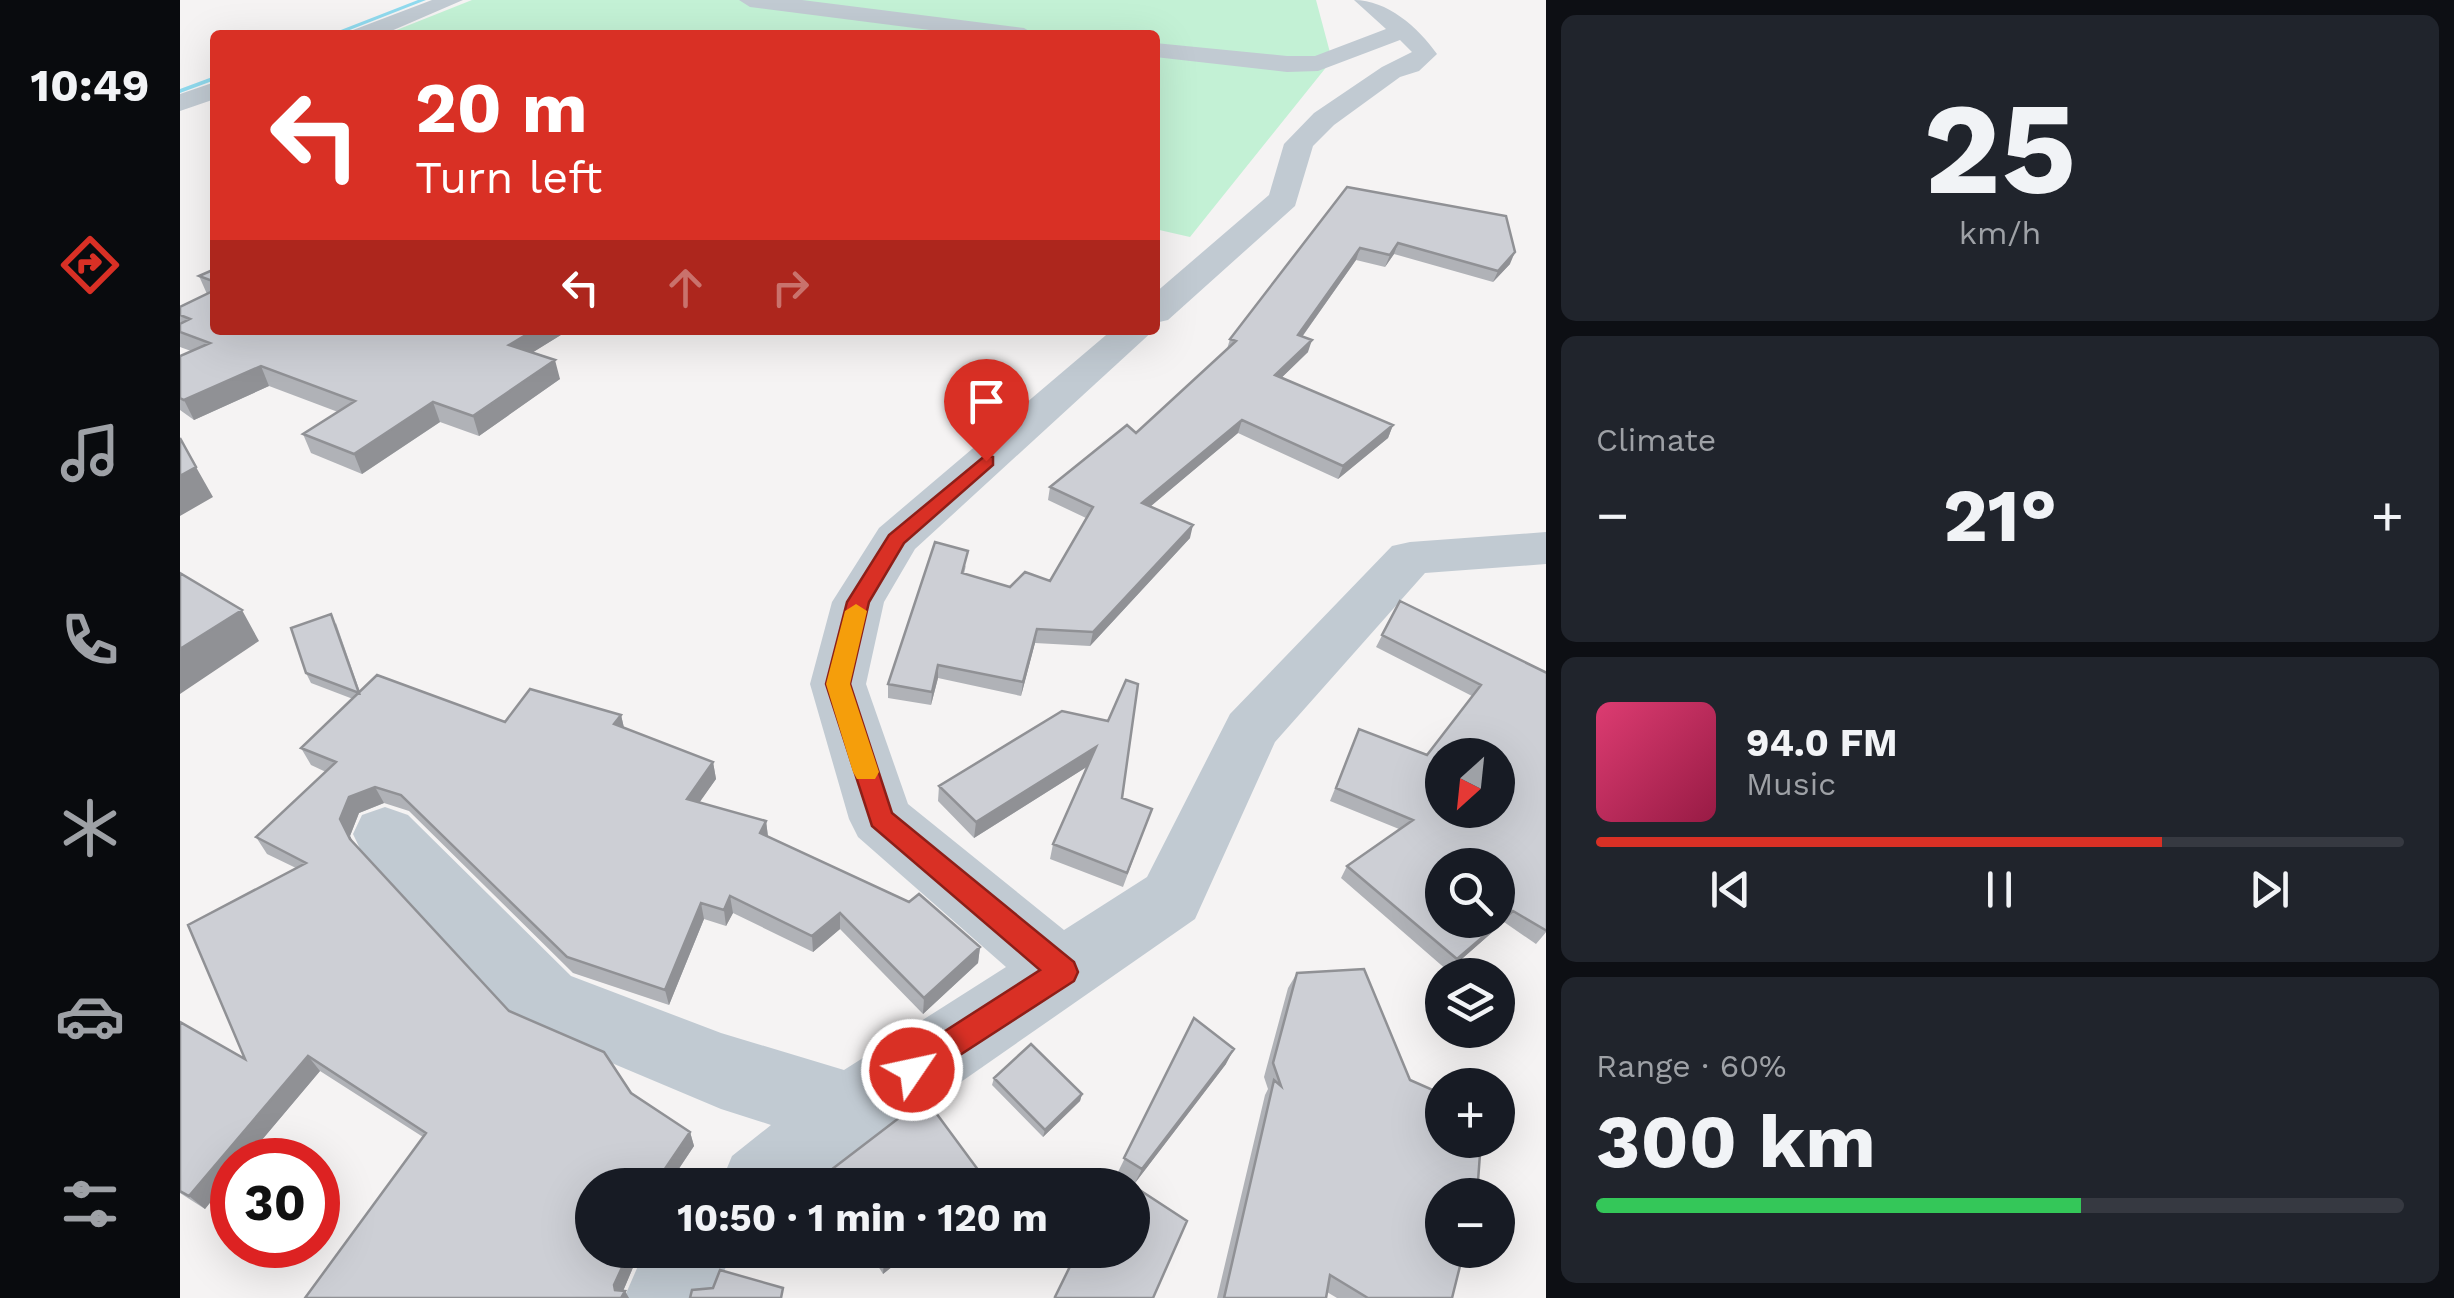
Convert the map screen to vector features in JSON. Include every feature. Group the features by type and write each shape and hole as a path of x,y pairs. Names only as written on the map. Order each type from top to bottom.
{"street":[{"path":"374,30 452,0"},
{"path":"750,0 985,30"},
{"path":"1160,308 1284,199 1298,144 1324,119 1391,72 1410,66 1425,54 1418,42 1400,32 1366,0"},
{"path":"1160,51 1287,64 1318,63 1400,32"},
{"path":"180,103 210,92"},
{"path":"1064,972 881,819 838,684 858,602 896,539 1129,335"},
{"path":"782,1168 851,1111 1170,898 1251,730 1410,558 1546,548"},
{"path":"385,834 546,1000 721,1070 851,1111"},
{"path":"668,1298 682,1268"}],"green space":[{"path":"472,0 1316,0 1332,60 1190,237 1160,230 1160,30 397,30"}],"building":[{"path":"1347,187 1506,216 1515,252 1498,271 1398,243 1390,255 1360,248 1298,335 1312,340 1275,375 1393,425 1343,466 1242,420 1142,503 1193,525 1093,632 1037,629 1023,682 938,665 932,692 888,684 935,542 968,551 962,573 1010,587 1025,572 1050,581 1093,507 1050,487 1127,425 1136,433 1236,341 1230,339"},
{"path":"210,292 210,335 526,335 509,345 555,360 473,416 433,402 354,454 303,434 355,401 261,366 184,400 180,398 180,356 210,343 180,332 180,324 190,319 180,315 180,307"},
{"path":"180,438 196,467 180,476"},
{"path":"180,573 242,610 180,649"},
{"path":"1400,601 1546,673 1546,930 1515,912 1515,848 1425,848 1425,932 1347,866 1413,820 1336,788 1359,729 1425,754 1425,828 1515,828 1515,738 1440,738 1481,685 1382,635"},
{"path":"331,614 359,693 306,673 291,628"},
{"path":"377,675 505,722 530,689 621,715 614,724 713,762 687,799 766,821 760,833 909,902 919,894 980,947 924,998 840,913 812,936 730,896 724,910 701,903 665,990 567,957 401,795 375,787 349,797 340,819 350,839 509,1011 604,1052 631,1093 690,1132 666,1168 575,1168 575,1268 622,1268 614,1285 615,1290 625,1291 621,1298 305,1298 327,1268 340,1268 340,1250 426,1133 308,1056 238,1138 210,1138 210,1171 189,1196 180,1191 180,1022 245,1059 188,925 306,863 256,837 336,762 301,748"},
{"path":"1126,680 1138,684 1122,798 1152,809 1127,873 1053,844 1096,747 976,822 939,786 1062,711 1108,721"},
{"path":"1432,938 1482,938 1458,958"},
{"path":"1364,969 1410,1080 1425,1087 1425,1158 1480,1158 1478,1178 1425,1178 1425,1268 1460,1268 1452,1298 1368,1298 1330,1275 1326,1298 1224,1298 1274,1080 1281,1086 1273,1063 1297,973"},
{"path":"1194,1018 1234,1049 1143,1168 1124,1158"},
{"path":"1031,1044 1082,1094 1045,1130 994,1078"},
{"path":"925,1098 977,1168 834,1168"},
{"path":"1150,1197 1187,1221 1153,1298 1055,1297 1069,1268 1150,1268"},
{"path":"720,1270 783,1288 781,1298 690,1298 692,1290 713,1288"}],"waterway":[{"path":"344,30 423,0"},
{"path":"180,91 210,80"}],"slow traffic":[{"path":"856,611 838,684 866,772"}],"route":[{"path":"912,1070 1064,972 881,819 838,684 858,602 896,539 986,461"}]}
